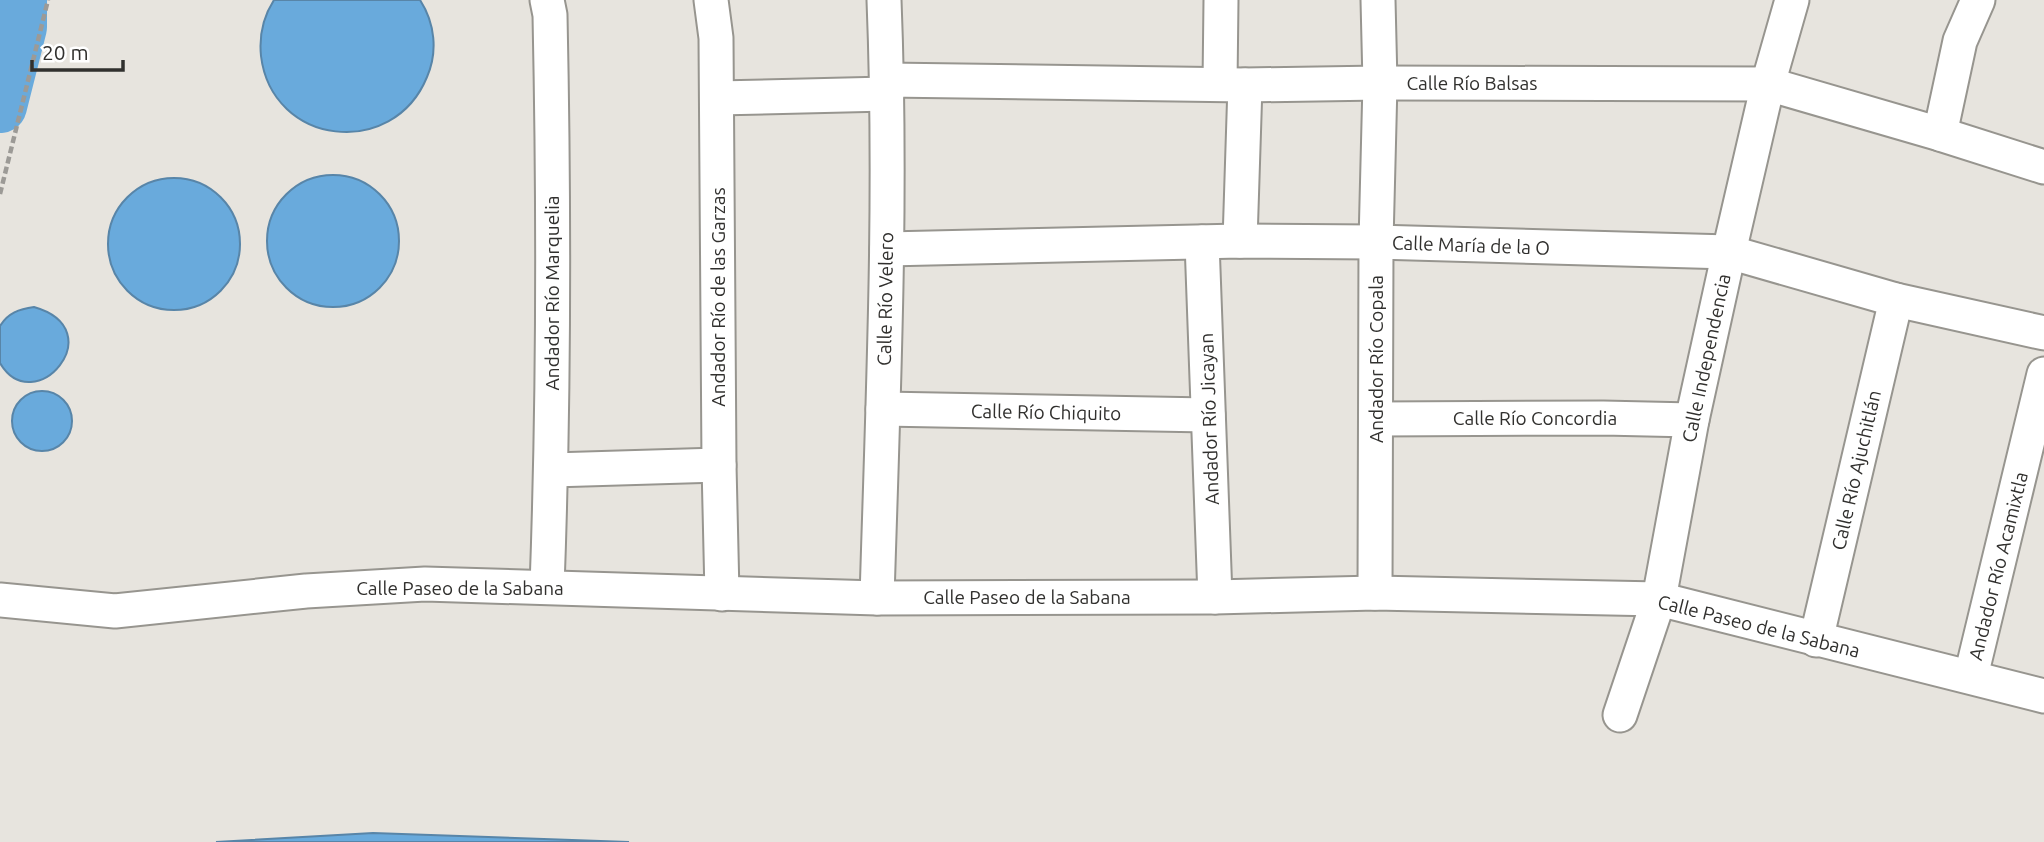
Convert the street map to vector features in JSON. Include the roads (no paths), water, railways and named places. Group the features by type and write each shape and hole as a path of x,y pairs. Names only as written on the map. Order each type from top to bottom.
{"street":[{"name":"Andador Río Marquelia","path":"547,0 551,15 553,147 552,470 547,587"},
{"name":"Andador Río de las Garzas","path":"711,0 716,38 722,594"},
{"name":"Calle Río Velero","path":"877,598 887,249 884,0"},
{"path":"1221,0 1232,85 1240,241"},
{"name":"Andador Río Copala","path":"1375,593 1376,242 1380,83 1378,0"},
{"name":"Calle Independencia","path":"1620,715 1659,599 1692,420 1729,252 1768,84 1792,0"},
{"path":"1940,134 1960,41 1978,0"},
{"name":"Calle Río Balsas","path":"717,98 887,87 1380,83 1768,84 2044,167"},
{"name":"Calle María de la O","path":"887,249 1240,241 1729,252 1896,300 2044,333"},
{"name":"Andador Río Jicayan","path":"1202,242 1215,597"},
{"name":"Calle Río Ajuchitlán","path":"1816,640 1896,300"},
{"name":"Andador Río Acamixtla","path":"1971,676 2044,374"},
{"name":"Calle Río Chiquito","path":"883,409 1208,415"},
{"name":"Calle Río Concordia","path":"1377,419 1692,420"},
{"path":"552,470 719,465"},
{"name":"Calle Paseo de la Sabana","path":"0,600 115,611 306,591 425,584 877,598 1215,597 1375,593 1659,599 2044,696"}],"water":[{"path":"274,0 420,0 432,28 434,48 427,77 411,104 388,121 362,131 335,131 309,124 287,109 270,86 261,56 263,27"},
{"path":"333,175 358,180 380,194 394,216 399,241 394,266 380,288 358,302 333,307 308,302 286,288 272,266 267,241 272,216 286,194 308,180"},
{"path":"174,178 199,183 221,197 235,219 240,244 235,269 221,291 199,305 174,310 149,305 127,291 113,269 108,244 113,219 127,197 149,183"},
{"path":"34,307 57,318 67,334 67,350 60,365 47,377 31,382 15,378 0,363 0,326 14,312"},
{"path":"42,391 63,400 72,421 63,442 42,451 21,442 12,421 21,400"},
{"path":"373,833 629,842 216,842"}],"waterway":[{"path":"0,106 20,27 20,0"}]}
